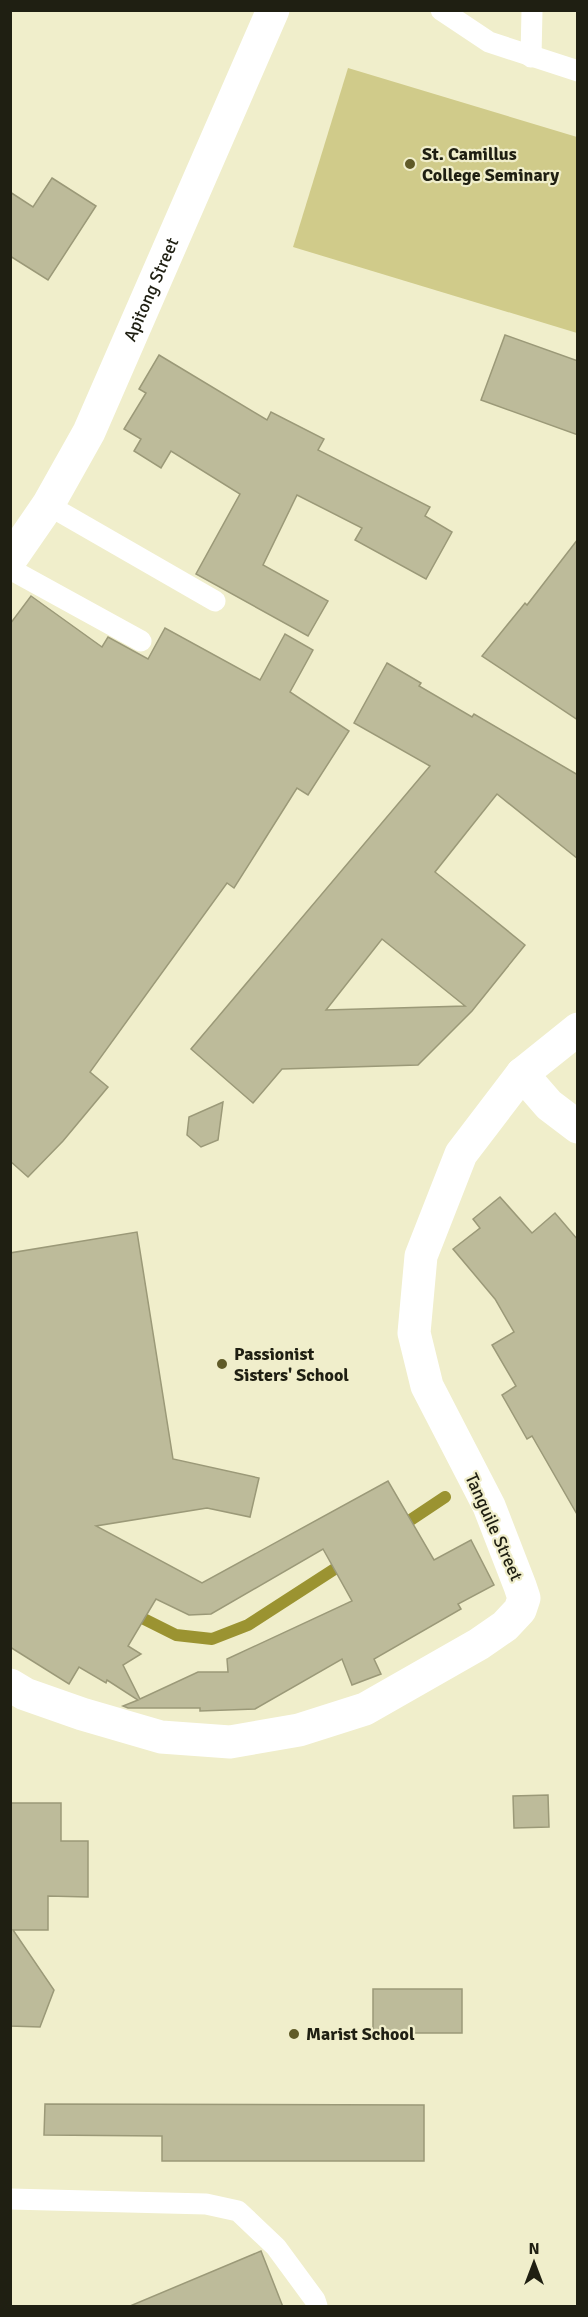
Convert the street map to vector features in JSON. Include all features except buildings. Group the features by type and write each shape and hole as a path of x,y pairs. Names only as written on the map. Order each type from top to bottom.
{"street":[{"name":"Apitong Street","path":"10,560 48,505 89,432 273,10"},
{"name":"Tanguile Street","path":"10,1685 25,1694 82,1714 161,1737 230,1742 299,1730 365,1709 479,1644 505,1626 520,1610 524,1598 489,1506 427,1386 414,1333 421,1256 461,1154 522,1074 578,1029"},
{"path":"522,1074 549,1105 578,1127"}],"lane":[{"path":"441,10 489,42 578,71"},
{"path":"531,57 532,10"},
{"path":"48,505 215,601"},
{"path":"10,569 141,641"},
{"path":"10,2199 206,2204 238,2211 276,2247 315,2300 317,2307"}],"shaded area":[{"path":"348,68 577,137 577,333 293,247"}],"waterway":[{"path":"397,1529 445,1497"},
{"path":"130,1612 176,1635 212,1639 248,1625 347,1561"}],"place":[{"name":"St. Camillus College Seminary","path":"410,164"},
{"name":"Passionist Sisters' School","path":"222,1364"},
{"name":"Marist School","path":"294,2034"}]}
